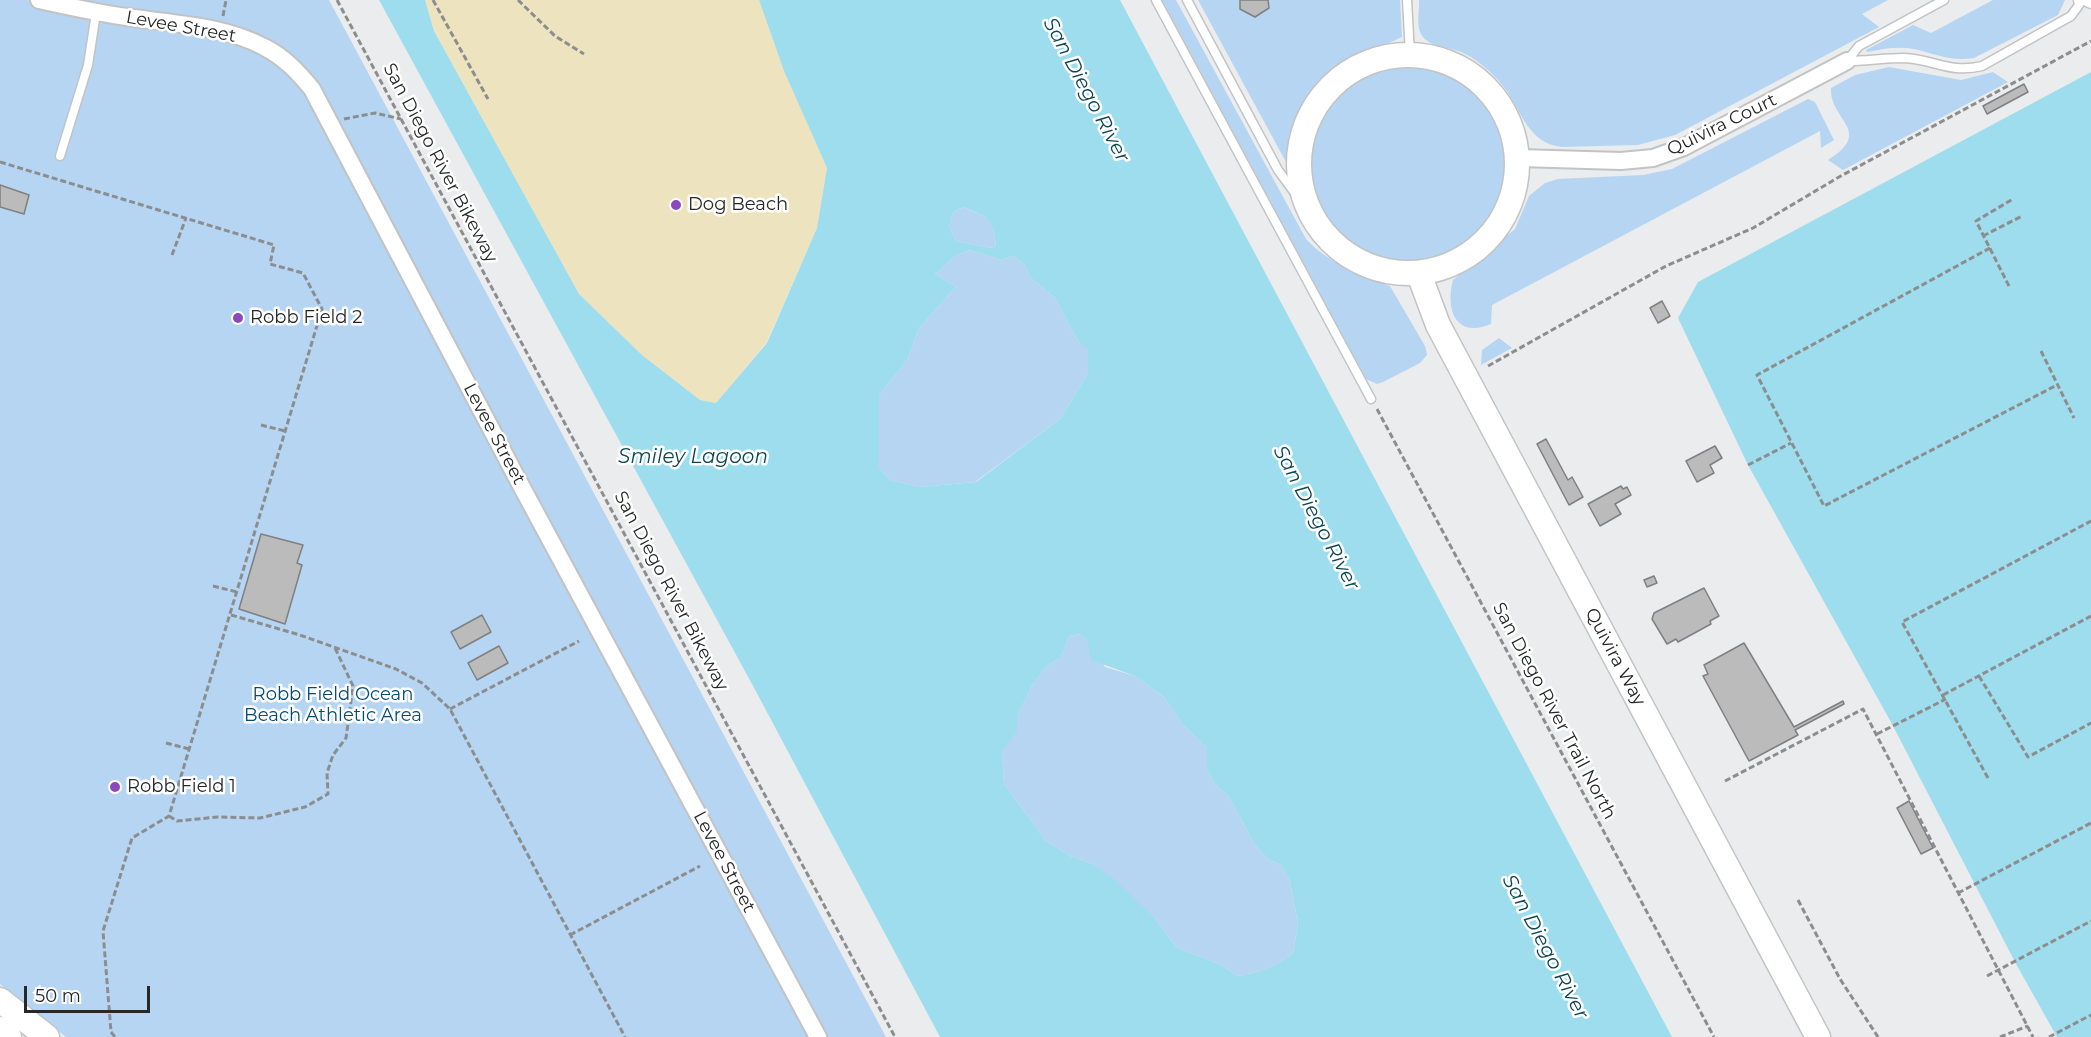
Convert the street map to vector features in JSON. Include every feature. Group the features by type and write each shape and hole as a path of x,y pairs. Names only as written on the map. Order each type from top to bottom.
{"street":[{"name":"Levee Street","path":"39,0 96,13 205,28 264,46 292,65 312,89 524,491 818,1037"},
{"path":"1410,54 1442,59 1471,74 1487,89 1495,97 1511,126 1518,158 1516,186 1510,203 1491,236 1471,254 1446,267 1419,274 1386,272 1356,261 1329,241 1310,214 1300,183 1299,172 1299,151 1307,120 1324,92 1348,71 1378,58 1410,54"},
{"name":"Quivira Court","path":"1518,158 1622,161 1653,158 1684,147 1847,61"},
{"name":"Quivira Way","path":"1419,274 1438,325 1818,1037"},
{"path":"0,1000 46,1037"},
{"path":"0,1029 9,1037"}],"lane":[{"path":"1156,0 1371,399"},
{"path":"1187,0 1278,170 1310,214"},
{"path":"1407,0 1410,54"},
{"path":"1847,61 1859,46 1944,0"},
{"path":"1847,61 1905,58 1950,69 1966,70 1982,66 2071,16 2080,0 2091,4"},
{"path":"60,156 88,65 96,13"}],"path":[{"name":"San Diego River Bikeway","path":"337,0 895,1037"},
{"path":"433,0 488,99"},
{"path":"518,0 555,36 584,54"},
{"path":"1488,366 1666,266 1753,228 1839,177 2091,41"},
{"path":"331,125 362,114 375,113 401,120"},
{"path":"0,162 274,244 270,264 303,273 322,309 169,816 132,838 103,931 111,1032 115,1037"},
{"path":"2009,286 1976,220 2013,199"},
{"path":"1983,236 2022,216"},
{"path":"171,255 186,218"},
{"path":"1990,248 1757,375 1824,507 2057,385"},
{"path":"2040,351 2074,418"},
{"name":"San Diego River Trail North","path":"1371,399 1714,1037"},
{"path":"261,425 285,431"},
{"path":"1748,465 1791,442"},
{"path":"1988,778 1902,622 2091,521"},
{"path":"213,586 237,592"},
{"path":"230,615 396,669 422,683 450,709 625,1037"},
{"path":"1877,734 2091,616"},
{"path":"450,709 579,641"},
{"path":"169,816 177,821 218,817 260,818 305,807 328,794 327,773 333,755 345,738 353,686 335,648"},
{"path":"1979,676 2028,757 2091,723"},
{"path":"1725,781 1863,709 2033,1037"},
{"path":"166,743 189,749"},
{"path":"1958,893 2091,823"},
{"path":"570,935 700,866"},
{"path":"1798,900 1840,979 1878,1037"},
{"path":"1987,976 2091,921"},
{"path":"2049,1037 2091,1015"},
{"path":"2000,1037 2028,1026"}],"green space":[{"name":"Robb Field Ocean Beach Athletic Area","path":"0,0 329,0 886,1037 66,1037 0,984"},
{"path":"1162,0 1176,0 1306,239 1334,261 1390,286 1425,346 1427,355 1420,363 1377,384 1366,379"},
{"path":"1198,0 1400,0 1402,37 1350,61 1329,77 1303,109 1286,162"},
{"path":"1419,0 1888,0 1862,14 1879,27 1675,135 1638,145 1562,147 1549,144 1531,130 1506,90 1481,64 1461,52 1429,42 1422,36 1419,26"},
{"path":"1993,0 2065,0 2058,15 1974,58 1951,58 1908,48 1867,52 1866,50 1913,25 1931,33"},
{"path":"1889,67 1961,80 1993,72 2008,82 1843,170 1828,160 1842,150 1848,141 1849,133 1832,99 1831,88 1855,75"},
{"path":"1399,68 1419,68 1447,75 1464,84 1479,96 1491,111 1500,128 1507,156 1507,176 1500,204 1491,221 1479,236 1464,248 1447,257 1419,264 1399,264 1371,257 1354,248 1339,236 1327,221 1318,204 1311,176 1311,156 1318,128 1327,111 1339,96 1354,84 1371,75"},
{"path":"1808,99 1815,102 1834,140 1821,148 1820,131 1492,305 1491,324 1469,328 1461,325 1456,319 1451,302 1453,280 1515,229 1529,196 1545,183 1558,179 1643,175 1672,169"},
{"path":"963,207 988,220 993,229 996,246 991,248 956,241 949,227 953,212"},
{"path":"970,250 1001,260 1014,256 1025,265 1031,278 1055,298 1079,343 1088,348 1088,373 1061,418 975,482 920,487 890,480 879,467 879,395 907,360 919,328 956,287 935,274 957,255"},
{"path":"1499,338 1512,348 1481,365 1482,350"},
{"path":"1079,634 1087,640 1105,667 1135,676 1164,697 1183,725 1207,748 1207,769 1215,784 1229,797 1255,845 1269,860 1281,865 1290,882 1298,924 1293,953 1280,962 1253,973 1238,976 1219,964 1176,947 1155,918 1093,864 1070,856 1046,841 1004,784 1002,752 1016,731 1017,717 1033,684 1047,666 1061,657 1069,636"}],"sand":[{"name":"Dog Beach","path":"425,0 759,0 784,71 827,168 817,228 766,343 716,403 700,400 642,355 579,294 434,31"}],"water":[{"path":"379,0 425,0 434,31 579,294 642,355 700,400 716,403 767,343 817,228 827,168 784,71 759,0 1120,0 1672,1037 940,1037 752,684","holes":["963,207 979,213 988,220 993,230 996,246 991,248 956,241 949,227 953,212","970,250 1001,260 1014,256 1025,265 1031,278 1055,298 1079,343 1088,349 1088,373 1061,418 976,482 920,487 890,480 879,467 879,395 907,360 919,328 956,287 935,274 957,255","1079,634 1087,640 1091,660 1135,676 1164,697 1183,725 1207,748 1207,769 1215,784 1229,797 1255,845 1269,860 1281,865 1290,882 1298,924 1293,953 1280,962 1253,973 1238,976 1219,964 1176,947 1155,918 1111,877 1093,864 1070,856 1046,841 1004,784 1002,752 1017,731 1017,717 1033,684 1047,666 1061,657 1069,636"]},
{"path":"2091,72 2091,1037 2057,1037 2015,962 1892,724 1748,465 1678,318 1698,282"}],"building":[{"path":"1240,0 1268,0 1269,8 1255,17 1240,9"},
{"path":"2024,84 2028,92 1987,114 1983,106"},
{"path":"0,185 29,195 24,214 0,207"},
{"path":"1662,301 1670,316 1658,323 1650,308"},
{"path":"1546,439 1568,480 1572,477 1583,497 1569,505 1537,444"},
{"path":"1715,446 1722,458 1710,465 1714,473 1697,482 1686,461"},
{"path":"1621,486 1623,489 1627,487 1631,495 1615,504 1621,514 1600,526 1588,504"},
{"path":"261,534 303,545 297,563 302,565 285,624 239,609"},
{"path":"1654,576 1657,583 1647,587 1644,580"},
{"path":"1704,588 1719,616 1710,621 1711,624 1678,642 1676,639 1667,644 1652,619 1654,613"},
{"path":"482,615 491,632 460,649 451,632"},
{"path":"1744,643 1794,727 1843,701 1844,704 1795,730 1798,735 1749,761 1703,676 1708,674 1704,665"},
{"path":"499,646 508,663 477,680 468,663"},
{"path":"1909,801 1933,848 1921,854 1897,808"}],"place":[{"name":"Dog Beach","path":"676,205"},
{"name":"Robb Field 2","path":"238,318"},
{"name":"Robb Field 1","path":"115,787"}],"water label":[{"name":"San Diego River","path":"1086,90"},
{"name":"Smiley Lagoon","path":"693,457"},
{"name":"San Diego River","path":"1316,518"},
{"name":"San Diego River","path":"1545,947"}]}
